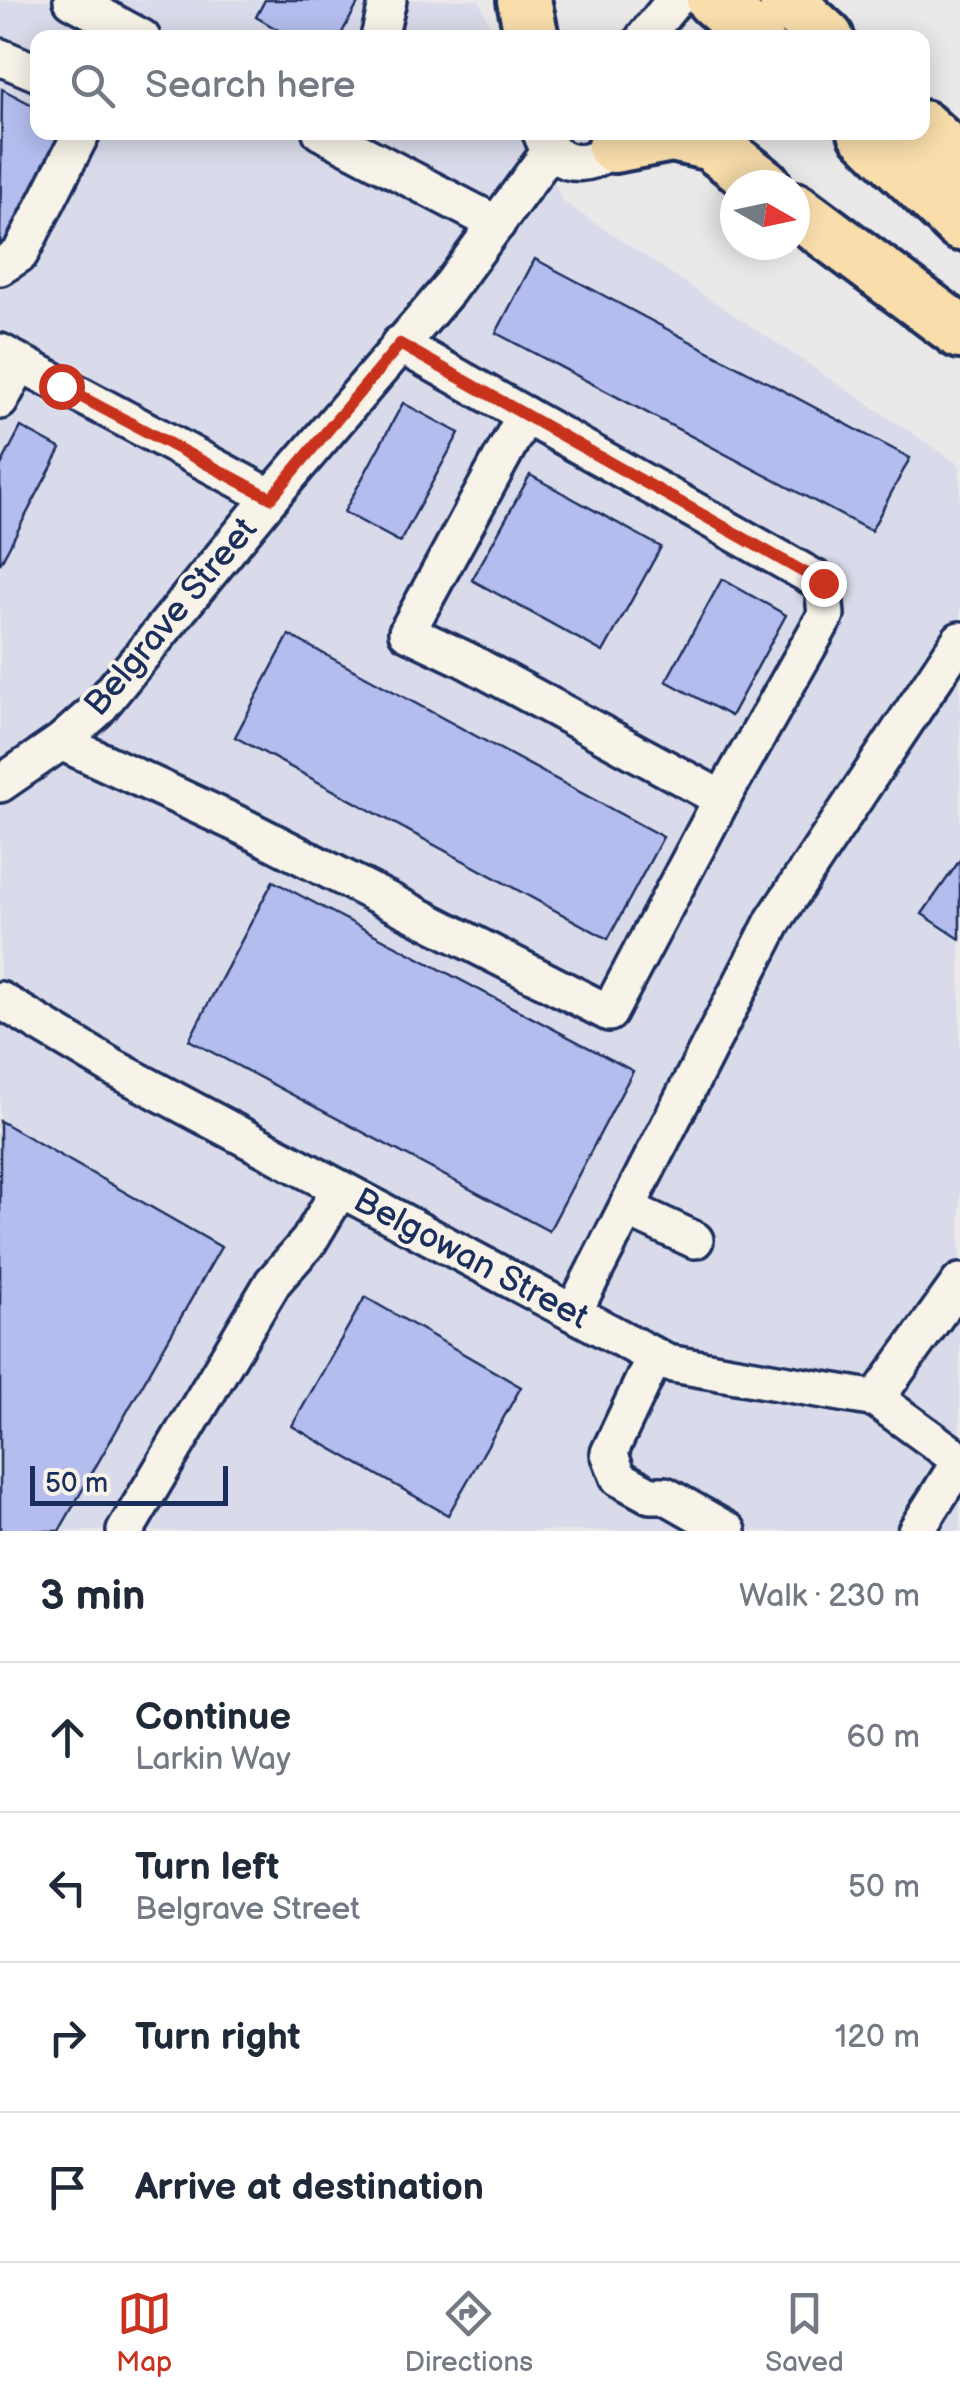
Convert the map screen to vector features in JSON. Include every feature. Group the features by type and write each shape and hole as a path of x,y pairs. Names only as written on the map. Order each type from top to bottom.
{"highway":[{"path":"524,0 530,30"},
{"path":"714,0 748,30"},
{"path":"786,0 818,30"},
{"path":"930,121 960,143"},
{"path":"930,134 960,162"},
{"path":"693,140 710,144 744,170"},
{"path":"873,140 960,224"},
{"path":"810,220 960,332"}],"street":[{"path":"72,0 130,26"},
{"path":"380,30 388,0"},
{"path":"650,30 674,0"},
{"path":"0,56 30,69"},
{"path":"0,266 6,266 20,254 78,140"},
{"path":"336,140 497,224"},
{"path":"545,142 560,158 582,164 605,155 616,140"},
{"name":"Belgrave Street","path":"0,784 61,742 97,710 448,291 497,224 545,142"},
{"path":"61,742 244,828 610,1012 722,800 826,616 823,583 400,344"},
{"path":"0,401 10,357 271,498"},
{"path":"525,415 407,632 464,658 722,800"},
{"path":"573,1313 774,920 960,640"},
{"name":"Belgowan Street","path":"0,1000 114,1068 667,1363 876,1398 960,1460"},
{"path":"125,1531 273,1282 308,1241 340,1189"},
{"path":"628,1209 696,1240"},
{"path":"876,1398 960,1282"},
{"path":"655,1356 609,1453 613,1460 627,1460 657,1480 665,1495 728,1531"},
{"path":"916,1531 960,1460"}],"shaded area":[{"path":"0,0 479,0 492,30 30,30 30,140 537,140 562,201 960,465 960,1531 0,1531"}],"building":[{"path":"265,0 360,0 343,30 278,30 256,17"},
{"path":"2,89 30,104 30,140 68,140 11,249 0,243"},
{"path":"535,259 910,458 871,531 496,333"},
{"path":"403,403 459,433 400,542 344,512"},
{"path":"21,427 61,449 0,564 0,467"},
{"path":"530,475 661,547 603,652 472,580"},
{"path":"722,579 786,615 731,716 666,681"},
{"path":"289,635 663,837 608,939 235,737"},
{"path":"960,860 960,939 922,914"},
{"path":"273,881 633,1071 549,1231 189,1040"},
{"path":"0,1121 221,1247 59,1531 0,1531"},
{"path":"365,1297 521,1387 448,1515 292,1426"}],"route":[{"path":"61,386 271,498 400,344 823,583"}]}
